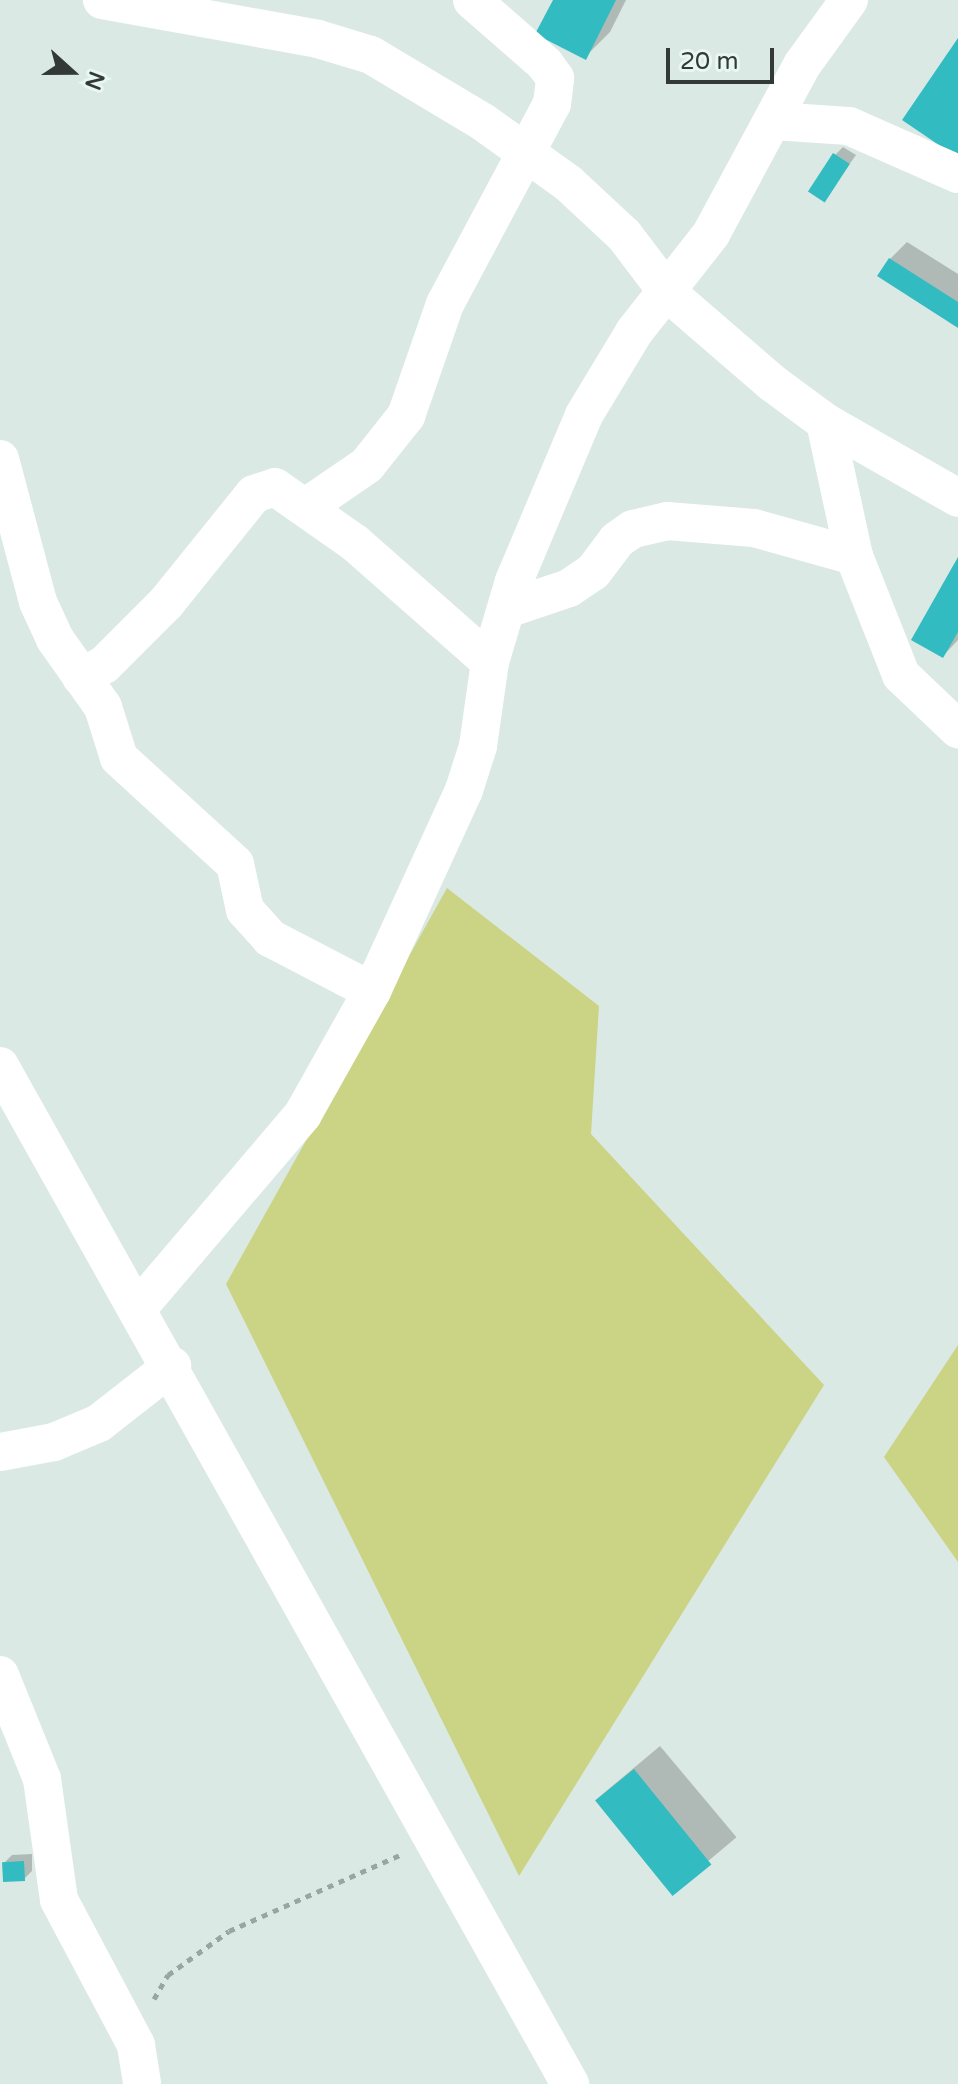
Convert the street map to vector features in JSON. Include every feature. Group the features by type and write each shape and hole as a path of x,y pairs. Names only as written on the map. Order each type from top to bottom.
{"street":[{"path":"102,0 158,5 371,55 527,152 624,235 668,293 825,422 958,498"},
{"path":"306,507 367,465 406,416 445,304 552,104 555,78 472,0"},
{"path":"139,1307 303,1114 372,991 464,790 478,746 490,662 530,537 584,415 625,345 668,293 738,190 802,65 849,0"},
{"path":"773,121 849,126 958,174"},
{"path":"825,422 854,556 901,675 958,729"},
{"path":"0,459 38,602 81,677 103,707 124,764 235,864 253,922 270,938 372,991"},
{"path":"81,677 104,665 166,603 254,494 275,487 306,507 490,662"},
{"path":"507,609 569,588 593,572 617,540 633,529 667,521 754,528 854,556"},
{"path":"0,1066 139,1307 570,2084"},
{"path":"0,1452 54,1442 99,1423 172,1366"},
{"path":"0,1675 42,1779 59,1900 136,2045 142,2084"}],"path":[{"path":"136,2045 168,1975 191,1955 229,1931 433,1840"}],"green space":[{"path":"447,888 599,1006 591,1134 824,1385 519,1876 226,1284"},
{"path":"958,1345 958,1562 884,1457"}],"building":[{"path":"553,0 616,0 586,60 535,34"},
{"path":"958,38 958,158 902,120"},
{"path":"833,153 850,164 825,202 808,192"},
{"path":"889,258 958,302 958,328 877,276"},
{"path":"958,557 958,632 943,658 911,640"},
{"path":"634,1769 711,1865 673,1896 595,1800"},
{"path":"24,1861 25,1881 3,1882 2,1862"}]}
